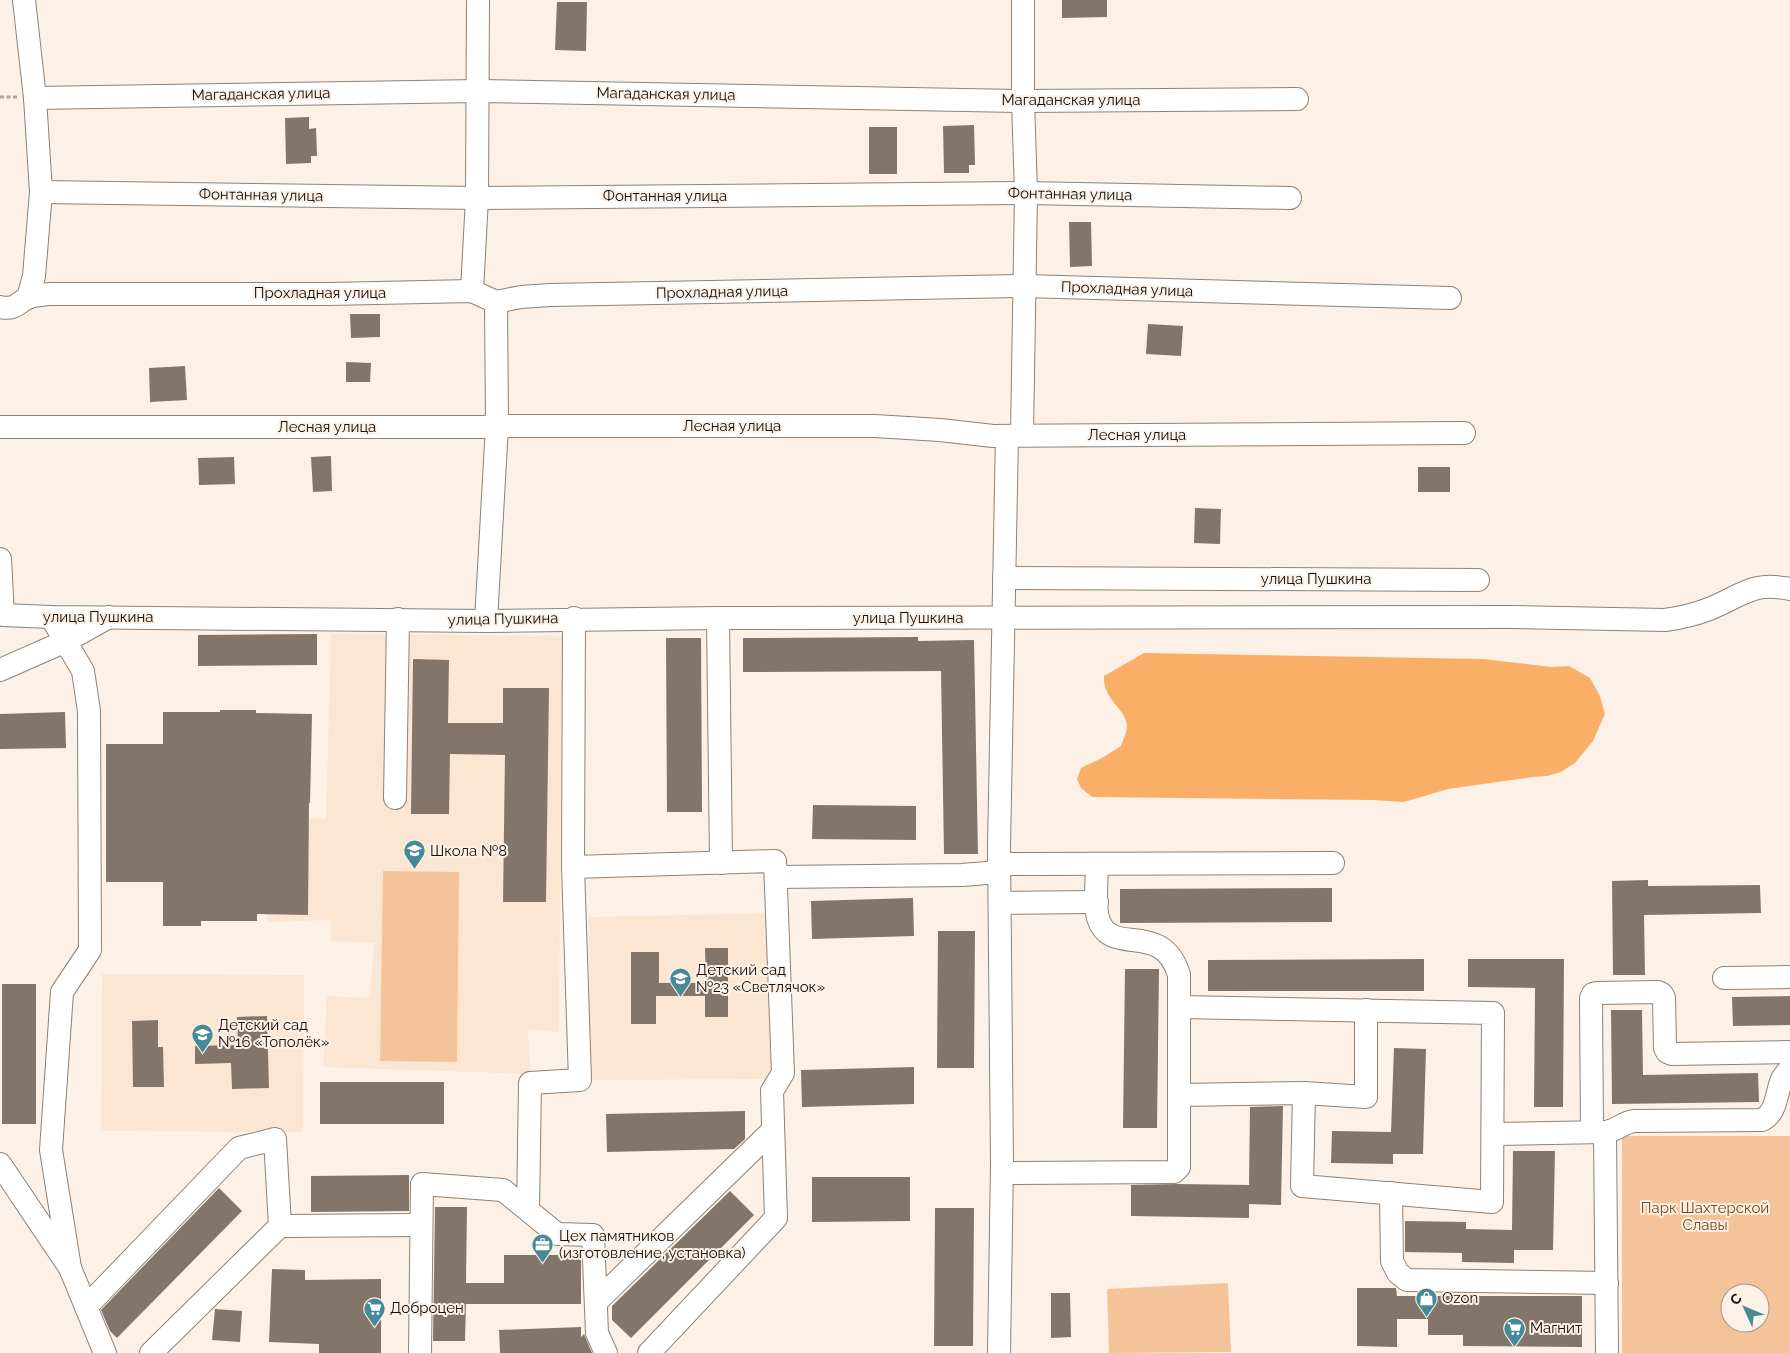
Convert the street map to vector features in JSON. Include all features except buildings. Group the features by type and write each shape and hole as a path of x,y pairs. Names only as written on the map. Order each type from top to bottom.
{"street":[{"path":"24,0 35,98 41,192 34,276 28,298"},
{"path":"472,291 476,198 478,0"},
{"path":"999,1353 1002,1173 999,868 1004,578 1024,286 1026,193 1023,100 1023,0"},
{"name":"Магаданская улица","path":"35,98 478,91 1023,100 1296,99"},
{"name":"Фонтанная улица","path":"41,192 476,198 1026,193 1290,198"},
{"name":"Прохладная улица","path":"0,307 10,308 19,305 28,298 49,294 330,294 472,291 496,302 521,297 550,295 1024,286 1450,298"},
{"path":"486,621 497,426 496,302"},
{"name":"Лесная улица","path":"0,427 875,426 1014,436 1464,433"},
{"name":"улица Пушкина","path":"0,559 2,615 51,617 486,621 574,618 1514,618 1665,620 1686,617 1712,608 1748,590 1762,587 1790,589"},
{"name":"улица Пушкина","path":"1004,578 1478,580"},
{"path":"51,617 83,671 89,711 90,950 62,992 51,1150 70,1268"},
{"path":"0,670 66,641 110,617"},
{"path":"528,1209 530,1083 580,1080 573,867 574,618"},
{"path":"718,618 721,863"},
{"path":"395,798 398,619"},
{"path":"573,867 775,861 783,1073 772,1091 776,1218 649,1353"},
{"path":"776,877 962,875 999,868 1097,864 1332,863"},
{"path":"1002,1173 1174,1172 1179,1167 1179,975 1172,960 1164,950 1155,944 1144,940 1126,940 1109,935 1098,920 1097,864"},
{"path":"1000,902 1097,902"},
{"path":"1724,978 1790,977"},
{"path":"1607,1353 1607,1283 1591,998 1593,994 1597,992 1658,992 1662,994 1664,998 1665,1048 1667,1052 1672,1054 1790,1052"},
{"path":"1179,1007 1493,1013 1494,1134 1492,1202 1302,1186 1304,1093"},
{"path":"1179,1095 1304,1093 1366,1097 1366,1010"},
{"path":"1494,1134 1611,1131 1629,1122 1762,1120 1772,1112 1783,1078 1790,1069"},
{"path":"596,1302 773,1130"},
{"path":"86,1307 239,1148 275,1139 280,1226"},
{"path":"0,1164 70,1268 105,1353"},
{"path":"420,1353 422,1184 503,1190 557,1234 593,1235 597,1333 606,1353"},
{"path":"1391,1192 1392,1261 1398,1273 1407,1280 1607,1283"},
{"path":"150,1353 280,1226 421,1225"}],"shaded area":[{"name":"Школа №8","path":"331,634 562,636 559,1032 528,1029 530,1074 323,1067 327,996 370,998 374,943 331,941 331,920 267,922 268,817 326,819"},
{"path":"1144,653 1484,659 1551,667 1569,666 1590,678 1600,696 1605,714 1593,741 1575,763 1561,772 1547,776 1448,789 1404,802 1092,797 1081,788 1077,779 1081,768 1121,746 1127,728 1126,720 1110,698 1104,684 1104,676"},
{"name":"Детский сад №23 «Светлячок»","path":"771,913 772,1079 589,1080 589,917"},
{"name":"Детский сад №16 «Тополёк»","path":"102,974 304,975 303,1132 101,1131"}],"green space":[{"path":"383,871 459,872 457,1062 380,1061"},
{"name":"Парк Шахтерской Славы","path":"1622,1136 1790,1136 1790,1353 1622,1353"},
{"path":"1228,1283 1231,1352 1109,1353 1107,1289"}],"place":[{"name":"Школа №8","path":"414,870"},
{"name":"Детский сад №23 «Светлячок»","path":"680,998"},
{"name":"Детский сад №16 «Тополёк»","path":"202,1053"},
{"name":"Цех памятников (изготовление, установка)","path":"543,1264"},
{"name":"Ozon","path":"1426,1317"},
{"name":"Доброцен","path":"374,1327"},
{"name":"Магнит","path":"1514,1347"}]}
